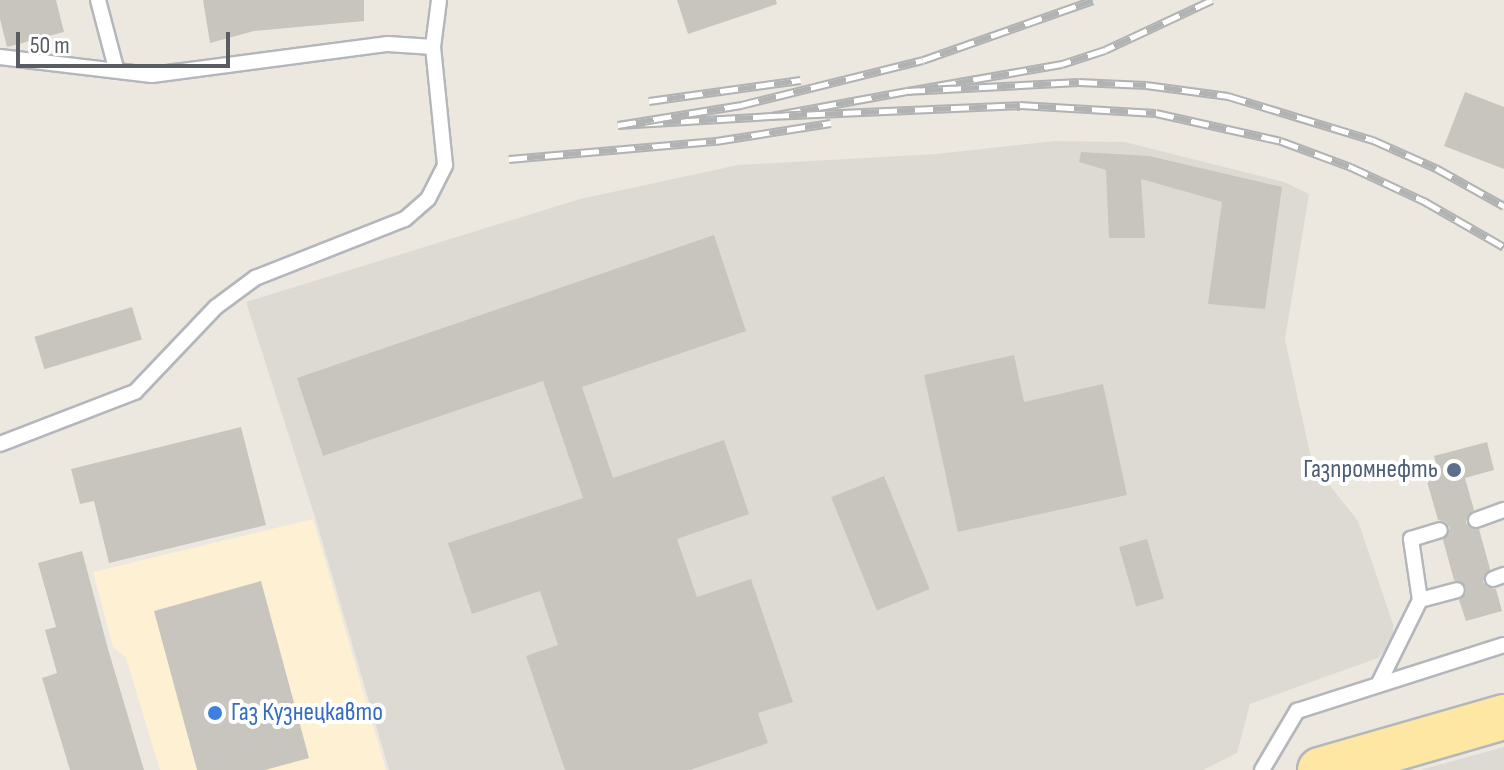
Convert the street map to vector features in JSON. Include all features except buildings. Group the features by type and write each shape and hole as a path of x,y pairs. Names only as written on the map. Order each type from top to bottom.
{"main road":[{"path":"1320,770 1504,717"}],"lane":[{"path":"98,0 116,68"},
{"path":"0,444 135,392 216,307 255,278 405,219 428,199 445,165 433,47 439,0"},
{"path":"0,57 116,68 152,75 388,44 433,47"},
{"path":"1476,520 1504,510"},
{"path":"1378,685 1420,600 1411,539 1440,530"},
{"path":"1420,600 1457,590"},
{"path":"1262,770 1297,711 1504,645"}],"shaded area":[{"path":"1054,141 1125,142 1284,182 1309,194 1285,339 1312,463 1358,521 1393,624 1393,640 1378,658 1250,704 1237,753 1203,770 389,770 315,517 246,302 580,199 738,165 936,154"},
{"path":"313,519 386,770 160,770 126,658 113,647 93,572"},
{"path":"1504,747 1504,770 1420,770"}],"railway":[{"path":"771,116 618,125 741,105 923,60 1093,0"},
{"path":"1212,0 1105,50 1062,64 907,91 1079,82 1146,85 1228,96 1373,140 1436,168 1504,206"},
{"path":"649,101 801,80"},
{"path":"907,91 771,116 1020,105 1156,113 1281,141 1351,167 1424,201 1504,247"},
{"path":"509,159 716,141 831,123"}],"place":[{"name":"Газпромнефть","path":"1454,470"},
{"name":"Газ Кузнецкавто","path":"215,713"}]}
